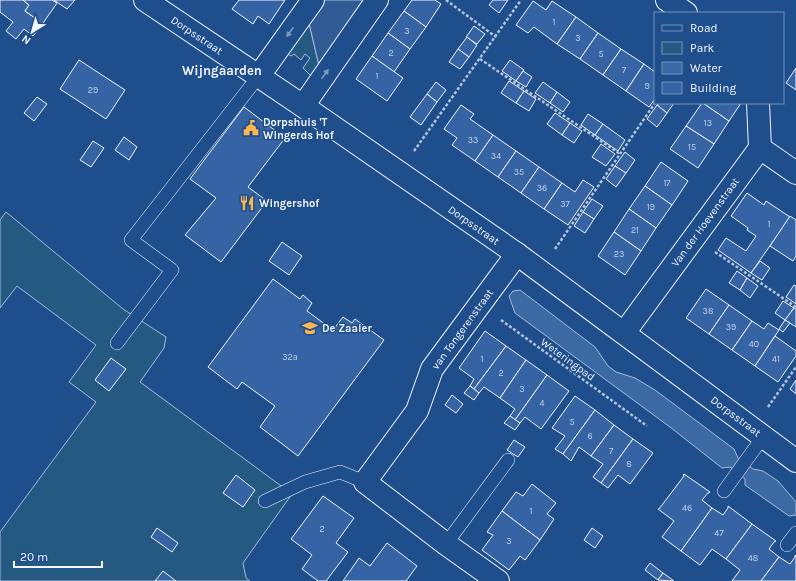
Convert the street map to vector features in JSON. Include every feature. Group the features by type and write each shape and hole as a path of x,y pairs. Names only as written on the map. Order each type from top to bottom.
{"street":[{"name":"Dorpsstraat","path":"145,0 303,106 517,254 796,461"},
{"path":"258,77 312,0"},
{"path":"303,106 377,0"},
{"path":"667,0 685,12"},
{"path":"758,104 760,148 796,173"},
{"name":"Van der Hoevenstraat","path":"624,333 760,148"},
{"name":"van Tongerenstraat","path":"365,482 418,411 432,369 517,254"},
{"path":"365,482 446,544 498,581"}],"lane":[{"path":"117,343 172,270 131,240 258,77"},
{"path":"724,491 746,461 758,433"},
{"path":"446,544 508,460"},
{"path":"265,501 305,482 340,472 365,482"},
{"path":"788,545 796,533"}],"path":[{"path":"446,0 496,36"},
{"path":"399,173 521,0"},
{"path":"480,59 620,154"},
{"path":"540,271 654,104"},
{"path":"694,238 796,307"},
{"name":"Weteringpad","path":"480,305 647,426"},
{"path":"758,433 796,367"}],"green space":[{"path":"309,23 320,70 314,79 303,68 310,58 305,54 301,60 294,54 291,56 288,54"},
{"path":"6,212 123,309 166,337 164,348 140,382 292,494 243,563 246,578 250,581 0,581 0,532 96,402 69,382 96,345 17,286 0,308 0,220"}],"shaded area":[{"path":"325,0 369,0 320,70 309,23"}],"water":[{"path":"520,290 595,347 608,366 616,372 635,378 655,390 734,449 738,458 753,469 763,471 778,481 796,502 796,515 789,516 745,485 745,479 730,467 722,468 670,427 515,313 509,296 513,291"}],"building":[{"path":"0,0 23,0 29,5 25,11 35,18 34,20 41,26 33,36 24,29 16,39 6,31 13,22 0,12"},
{"path":"23,0 52,0 57,3 41,26 34,20 35,18 25,11 29,5"},
{"path":"54,0 75,0 67,9"},
{"path":"239,0 285,0 269,24 258,16 253,24 232,9"},
{"path":"412,0 435,0 441,4 426,27 404,11"},
{"path":"493,0 508,0 499,13 489,5"},
{"path":"533,1 546,10 552,1 576,17 557,44 534,27 528,33 516,25"},
{"path":"404,11 426,27 410,49 388,33"},
{"path":"576,17 598,33 580,59 557,44"},
{"path":"474,26 485,34 477,44 466,37"},
{"path":"388,33 410,49 394,72 372,56"},
{"path":"598,33 621,49 603,75 580,59"},
{"path":"467,37 477,45 469,57 458,49"},
{"path":"458,49 469,57 460,69 449,62"},
{"path":"621,49 644,64 626,91 603,75"},
{"path":"372,56 403,78 387,101 356,79"},
{"path":"79,60 125,90 106,119 60,89"},
{"path":"510,60 524,70 516,81 502,71"},
{"path":"644,64 654,71 654,100 649,107 626,91"},
{"path":"796,68 796,90 786,83"},
{"path":"523,71 532,77 526,87 516,81"},
{"path":"509,81 524,91 516,103 501,93"},
{"path":"436,82 446,90 437,102 427,94"},
{"path":"543,82 557,92 550,103 535,93"},
{"path":"524,91 536,99 529,111 516,103"},
{"path":"557,92 570,102 563,112 550,103"},
{"path":"427,94 437,102 421,125 410,117"},
{"path":"37,97 47,104 34,121 24,113"},
{"path":"658,104 673,104 667,113 657,105"},
{"path":"701,104 704,104 729,121 714,144 686,126"},
{"path":"704,104 740,104 729,121"},
{"path":"461,105 474,114 470,119 493,135 475,161 452,145 457,138 444,129"},
{"path":"657,105 667,113 657,127 647,119"},
{"path":"244,107 285,138 248,187 267,201 221,262 185,235 216,198 190,179"},
{"path":"555,113 570,123 562,135 547,124"},
{"path":"588,114 603,124 595,135 581,125"},
{"path":"570,123 582,131 574,143 562,135"},
{"path":"603,124 625,140 618,151 595,135"},
{"path":"686,126 714,144 698,168 670,149"},
{"path":"493,135 516,151 498,177 475,161"},
{"path":"124,137 137,147 129,160 115,150"},
{"path":"93,141 104,148 91,167 80,160"},
{"path":"601,144 615,154 606,166 592,157"},
{"path":"516,151 539,167 521,193 498,177"},
{"path":"625,152 635,160 626,173 615,166"},
{"path":"661,162 688,181 672,205 645,186"},
{"path":"615,166 626,173 616,187 606,179"},
{"path":"539,167 562,183 544,209 521,193"},
{"path":"583,180 594,187 568,225 544,209 562,183 575,192"},
{"path":"645,186 672,205 656,228 629,209"},
{"path":"747,193 764,205 766,201 790,217 751,273 718,250 726,238 746,251 756,236 747,230 748,228 731,216"},
{"path":"592,199 603,206 594,219 583,212"},
{"path":"629,209 656,228 641,251 614,232"},
{"path":"583,212 594,219 585,233 574,226"},
{"path":"790,216 796,220 796,256 793,261 770,246"},
{"path":"614,232 641,251 625,275 598,256"},
{"path":"282,242 302,256 289,275 269,261"},
{"path":"760,261 770,268 762,280 751,273"},
{"path":"737,271 747,278 740,290 729,283"},
{"path":"747,278 758,286 750,298 740,290"},
{"path":"273,279 300,299 303,295 312,303 307,311 333,330 343,317 352,323 355,319 384,340 298,456 260,427 275,406 242,382 237,389 208,367"},
{"path":"794,285 796,286 796,304 786,297"},
{"path":"706,289 729,305 709,334 686,318"},
{"path":"783,301 794,308 785,320 775,313"},
{"path":"729,305 752,321 732,350 709,334"},
{"path":"794,308 796,309 796,327 785,320"},
{"path":"785,320 790,323 783,332 779,329"},
{"path":"752,321 764,329 768,323 779,330 755,366 732,350"},
{"path":"485,331 506,346 474,389 470,386 474,379 459,368"},
{"path":"775,336 796,351 796,356 778,382 755,366"},
{"path":"506,346 526,360 500,398 484,387 479,393 474,389"},
{"path":"111,358 126,369 109,391 95,380"},
{"path":"526,360 547,375 515,420 510,416 515,409 500,398"},
{"path":"547,375 569,391 541,429 525,417 520,423 515,420"},
{"path":"796,380 796,394 790,389"},
{"path":"470,386 479,393 474,400 464,393"},
{"path":"452,395 463,404 456,413 445,405"},
{"path":"575,396 595,410 563,454 555,449 565,436 552,428"},
{"path":"595,410 614,425 591,456 579,447 571,461 563,454"},
{"path":"510,416 520,423 515,430 504,423"},
{"path":"614,425 633,439 601,483 593,477 603,464 591,456"},
{"path":"633,439 653,453 630,484 618,475 608,488 601,483"},
{"path":"514,440 525,447 518,457 507,450"},
{"path":"684,474 710,492 702,500 712,508 681,551 662,537 674,521 658,509"},
{"path":"236,475 255,490 243,507 223,493"},
{"path":"532,484 556,503 547,514 554,519 540,540 502,511 516,492 523,496"},
{"path":"323,496 354,518 336,543 348,552 326,581 318,581 302,569 312,555 291,539"},
{"path":"728,506 752,524 726,559 712,549 700,565 681,551 712,508 723,515"},
{"path":"502,511 540,540 525,560 520,556 509,570 482,550 493,535 487,532"},
{"path":"752,524 776,541 769,549 779,557 761,581 732,581 740,570 726,559"},
{"path":"157,528 178,543 172,552 151,537"},
{"path":"592,528 603,536 595,548 584,540"},
{"path":"387,543 417,566 406,581 343,581 359,558 370,566"},
{"path":"795,555 796,581 761,581 779,557 790,564"},
{"path":"650,563 663,573 658,580 645,570"},
{"path":"163,571 176,581 155,581"},
{"path":"663,573 674,581 658,580"}],"place":[{"name":"Dorpshuis 'T Wingerds Hof","path":"251,128"},
{"name":"Wingershof","path":"247,203"},
{"name":"De Zaaier","path":"310,328"}],"district":[{"name":"Wijngaarden","path":"222,70"}]}
